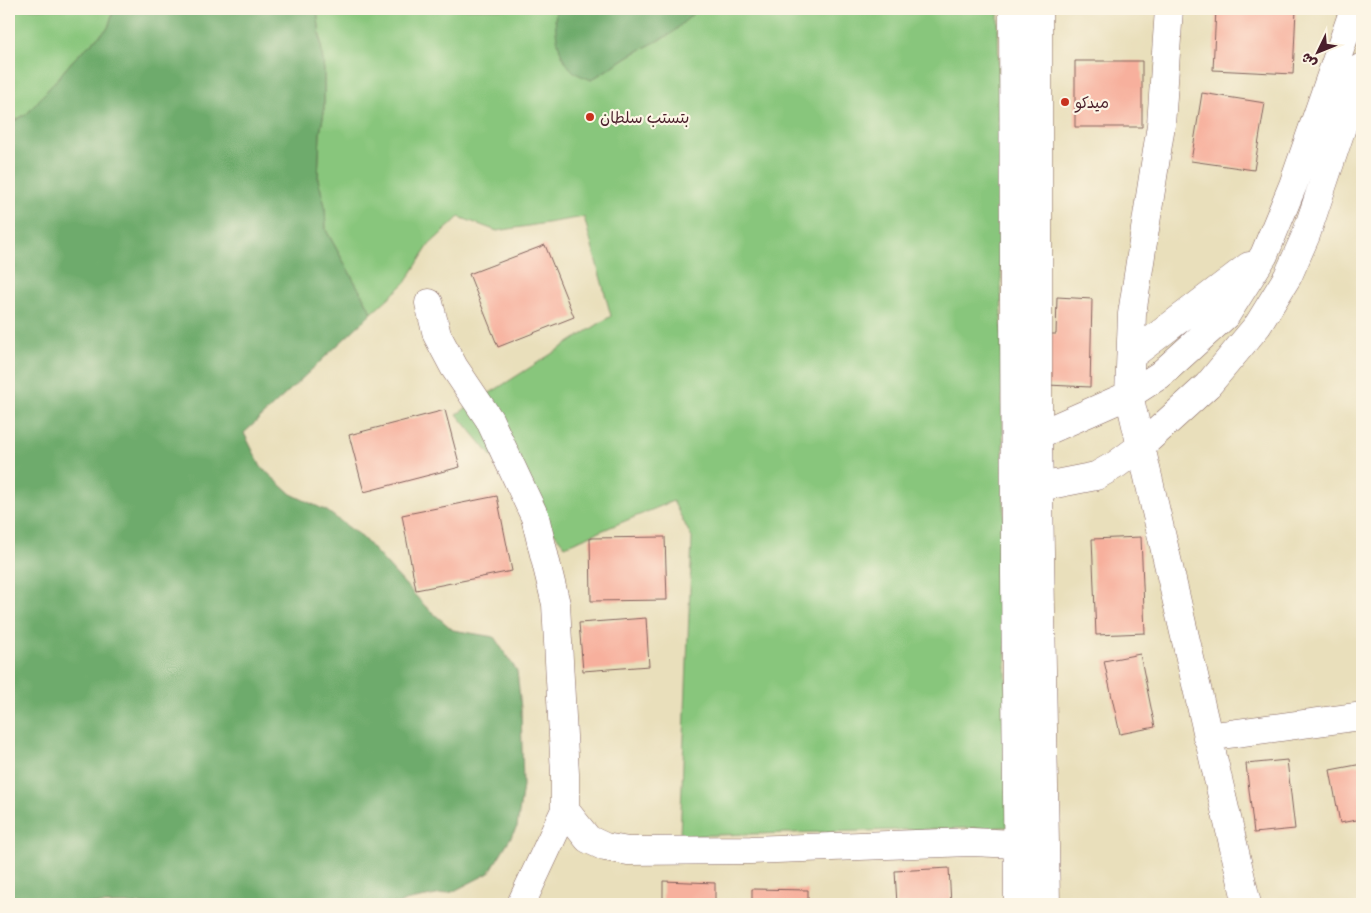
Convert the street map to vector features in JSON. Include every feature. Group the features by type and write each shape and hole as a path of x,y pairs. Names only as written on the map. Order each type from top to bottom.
{"main road":[{"path":"1013,9 1018,904"},
{"path":"1038,9 1038,435 1046,904"},
{"path":"1168,9 1161,125 1132,314 1129,395 1247,904"},
{"path":"1038,435 1129,395 1160,375 1226,316 1264,255 1293,185 1354,9"},
{"path":"1040,486 1096,476 1141,446 1208,385 1258,325 1288,276 1306,235 1362,66"},
{"path":"1131,356 1264,255"},
{"path":"429,303 442,343 454,367 490,419 535,518 549,566 556,604 565,774 565,810 521,904"},
{"path":"1207,737 1362,716"},
{"path":"565,810 588,839 605,847 628,851 751,850 971,842 1017,844"}],"green space":[{"path":"9,9 114,9 108,28 74,59 28,113 9,124"},
{"path":"114,9 317,9 324,71 324,112 320,133 318,179 325,206 326,230 372,313 244,433 261,467 291,494 327,511 363,538 425,606 453,630 494,637 517,671 521,708 523,786 517,827 489,873 452,892 405,901 399,904 9,904 9,124 28,113 74,59 108,28"},
{"path":"317,9 556,9 555,21 591,80 632,54 671,34 698,9 998,9 1008,827 680,836 692,538 673,501 565,546 457,414 611,316 584,217 497,231 459,217 429,245 405,283 372,313 326,230 325,206 318,179 320,133 324,112 324,71"},
{"path":"556,9 698,9 671,34 632,54 591,80 575,72 563,58 556,33"}],"building":[{"path":"1216,9 1296,9 1293,74 1213,70"},
{"path":"1075,61 1142,61 1142,127 1075,127"},
{"path":"1202,93 1265,103 1254,170 1191,161"},
{"path":"545,245 574,317 498,347 469,274"},
{"path":"1057,297 1092,299 1090,387 1047,385 1048,334 1056,334"},
{"path":"445,410 460,467 364,492 349,435"},
{"path":"497,496 512,571 416,590 402,515"},
{"path":"665,537 667,600 591,601 590,538"},
{"path":"1141,537 1145,633 1096,635 1092,539"},
{"path":"646,618 649,666 583,671 579,623"},
{"path":"1140,654 1155,727 1120,734 1104,661"},
{"path":"1287,760 1295,829 1254,833 1246,764"},
{"path":"1362,764 1362,819 1340,823 1330,770"},
{"path":"949,868 951,904 897,904 895,871"},
{"path":"663,881 715,883 715,904 663,904"},
{"path":"752,889 808,890 808,904 752,904"}],"place":[{"name":"ميدكو","path":"1065,102"},
{"name":"بتستب سلطان","path":"590,117"}]}
